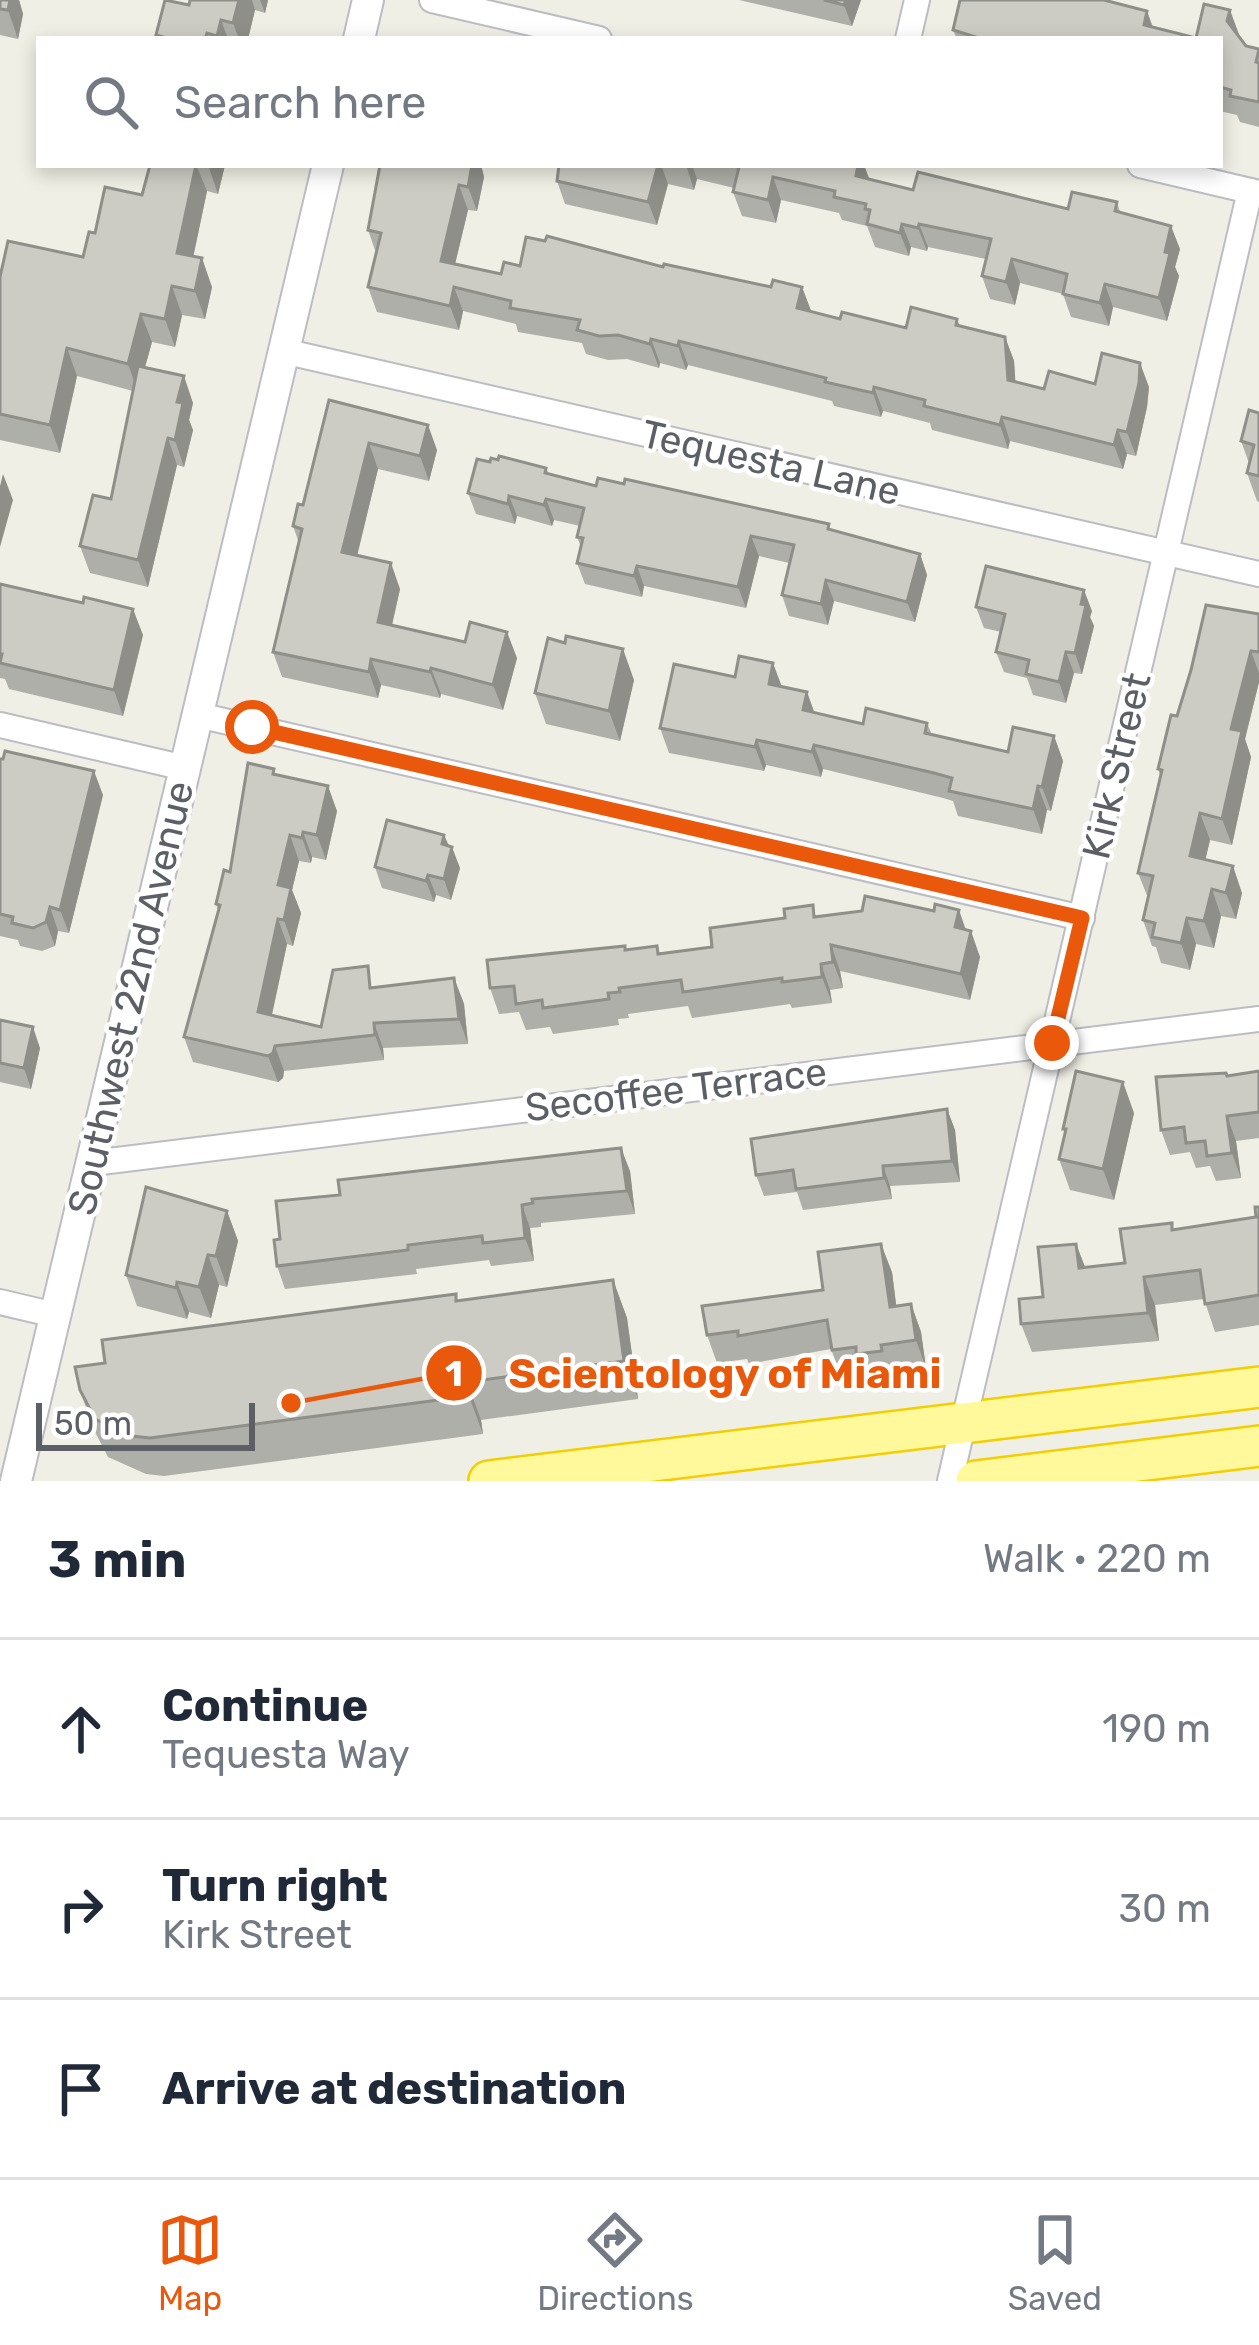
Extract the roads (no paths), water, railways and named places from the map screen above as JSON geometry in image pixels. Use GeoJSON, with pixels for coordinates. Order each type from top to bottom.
{"type":"FeatureCollection","features":[{"type":"Feature","properties":{"kind":"highway"},"geometry":{"type":"LineString","coordinates":[[489,1481],[1259,1387]]}},
{"type":"Feature","properties":{"kind":"highway"},"geometry":{"type":"LineString","coordinates":[[976,1481],[1259,1446]]}},
{"type":"Feature","properties":{"kind":"street"},"geometry":{"type":"LineString","coordinates":[[360,36],[368,0]]}},
{"type":"Feature","properties":{"kind":"street"},"geometry":{"type":"LineString","coordinates":[[432,0],[586,36]]}},
{"type":"Feature","properties":{"kind":"street"},"geometry":{"type":"LineString","coordinates":[[909,36],[917,0]]}},
{"type":"Feature","properties":{"kind":"street","name":"Southwest 22nd Avenue"},"geometry":{"type":"LineString","coordinates":[[16,1481],[327,168]]}},
{"type":"Feature","properties":{"kind":"street"},"geometry":{"type":"LineString","coordinates":[[1153,168],[1255,192]]}},
{"type":"Feature","properties":{"kind":"street","name":"Kirk Street"},"geometry":{"type":"LineString","coordinates":[[950,1481],[1255,192]]}},
{"type":"Feature","properties":{"kind":"street","name":"Tequesta Lane"},"geometry":{"type":"LineString","coordinates":[[283,351],[1259,574]]}},
{"type":"Feature","properties":{"kind":"street"},"geometry":{"type":"LineString","coordinates":[[198,715],[1082,918]]}},
{"type":"Feature","properties":{"kind":"street"},"geometry":{"type":"LineString","coordinates":[[0,724],[185,768]]}},
{"type":"Feature","properties":{"kind":"street","name":"Secoffee Terrace"},"geometry":{"type":"LineString","coordinates":[[93,1163],[1259,1019]]}},
{"type":"Feature","properties":{"kind":"street"},"geometry":{"type":"LineString","coordinates":[[0,1302],[55,1315]]}},
{"type":"Feature","properties":{"kind":"place","name":"Scientology of Miami"},"geometry":{"type":"Point","coordinates":[291,1403]}}]}
